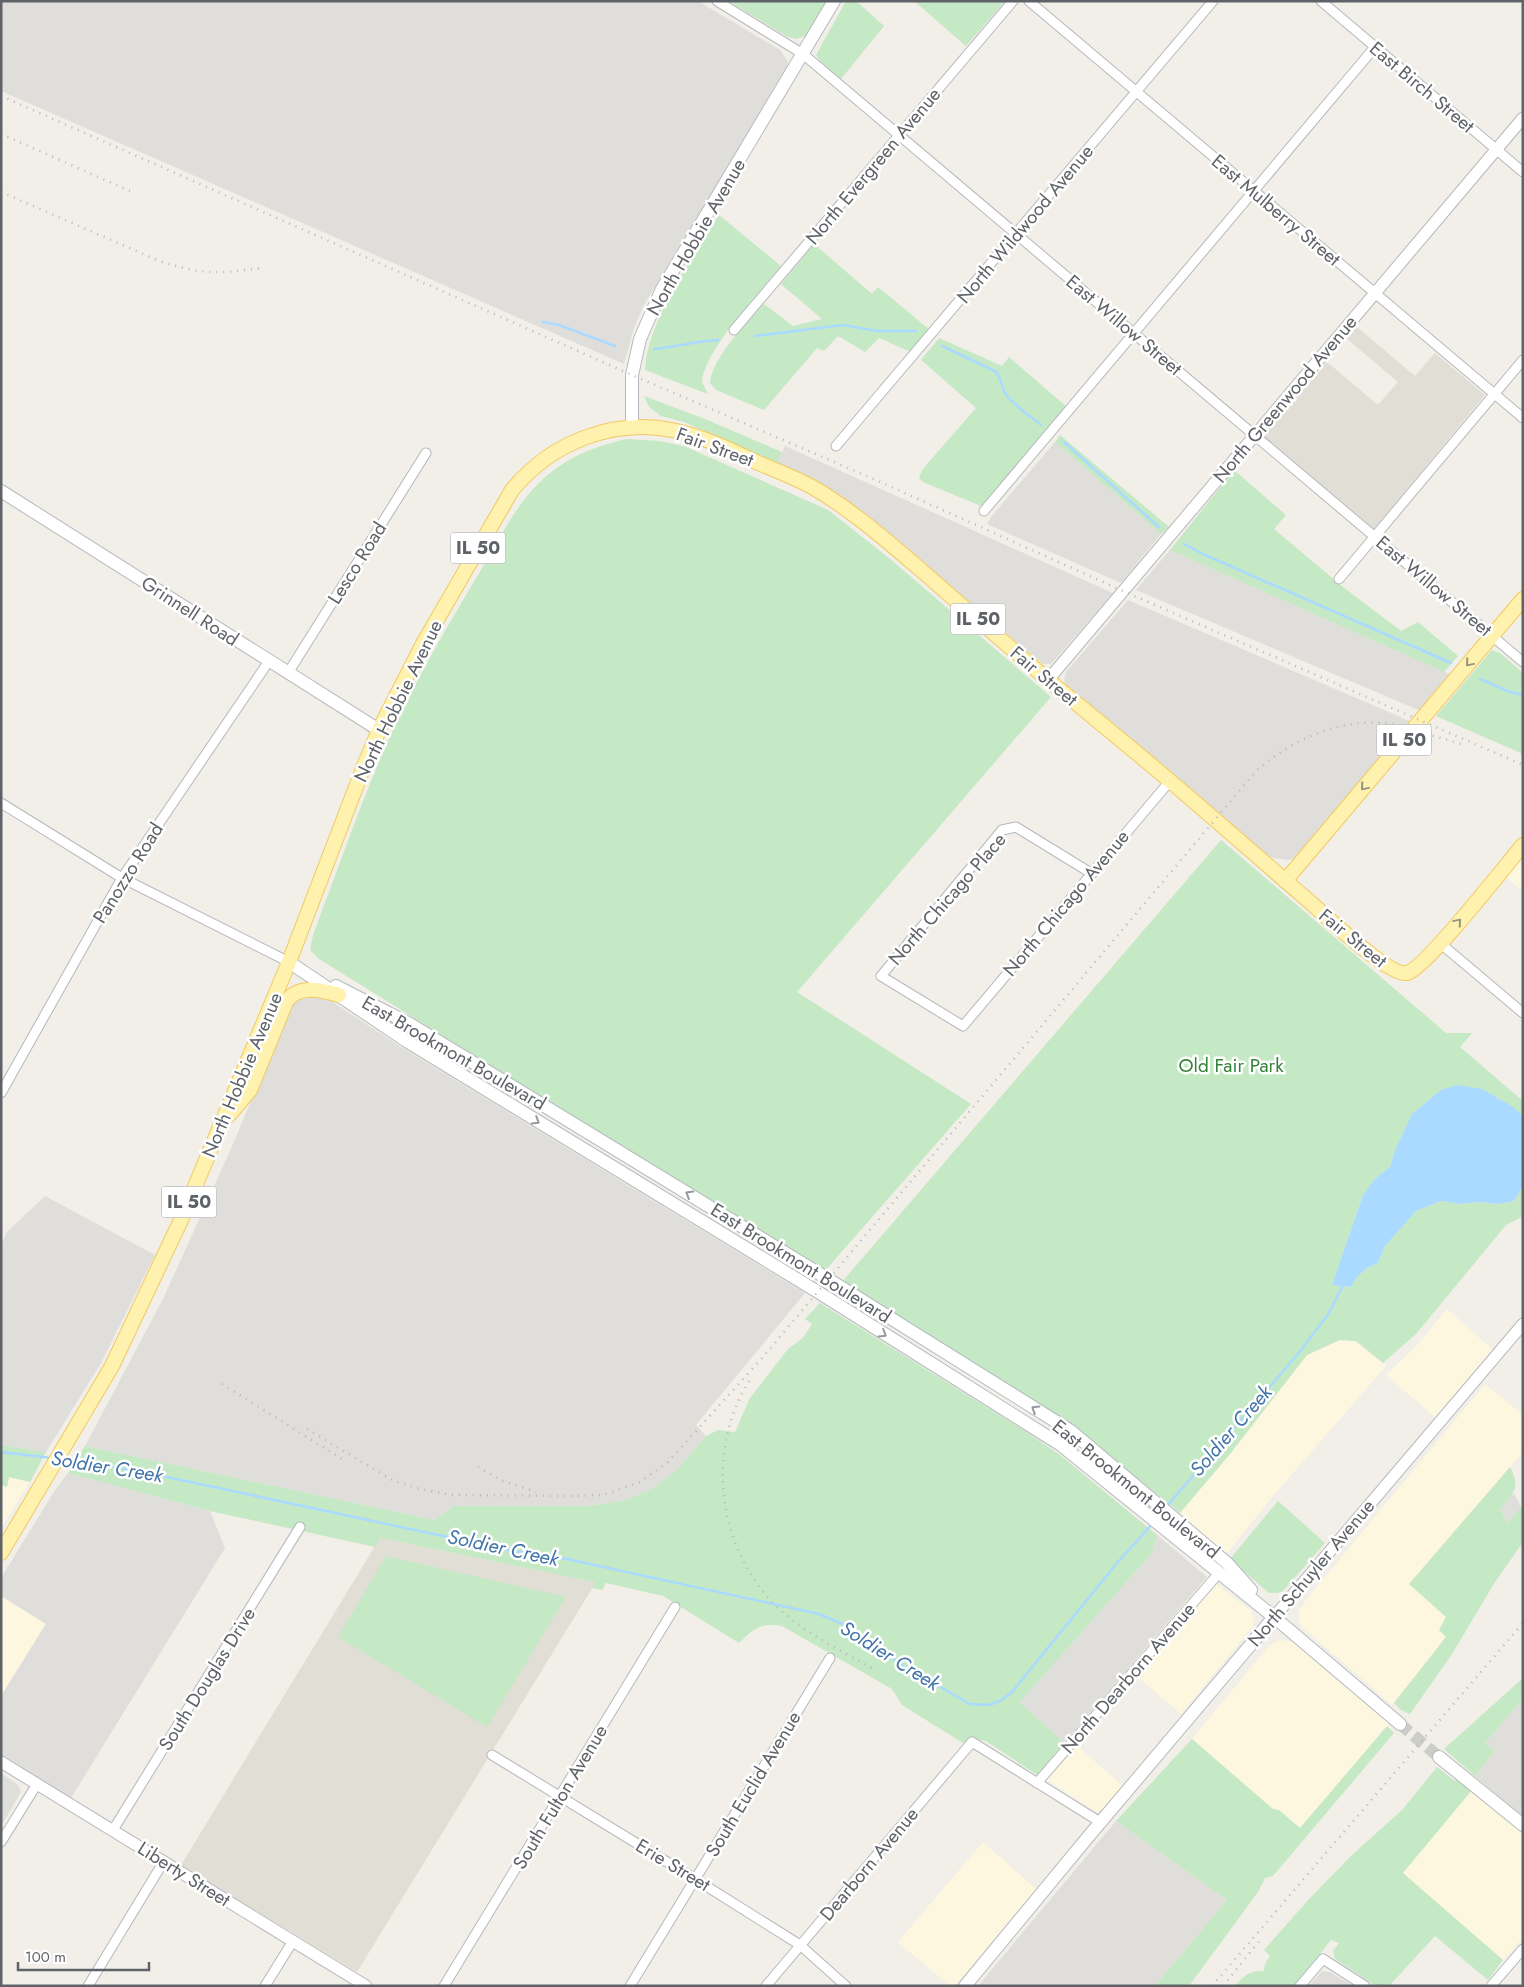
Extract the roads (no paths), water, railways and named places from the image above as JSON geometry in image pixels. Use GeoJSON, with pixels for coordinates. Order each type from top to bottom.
{"type":"FeatureCollection","features":[{"type":"Feature","properties":{"kind":"main road","name":"North Hobbie Avenue"},"geometry":{"type":"LineString","coordinates":[[1,1553],[72,1435],[121,1347],[181,1220],[289,962],[360,775],[379,730],[424,642],[503,505],[523,476],[548,455],[565,446],[608,431],[632,428],[632,375],[640,339],[662,289],[834,1]]}},
{"type":"Feature","properties":{"kind":"main road","name":"Fair Street"},"geometry":{"type":"LineString","coordinates":[[632,428],[671,430],[716,444],[814,488],[873,529],[1387,967],[1397,972],[1407,973],[1416,968],[1440,944]]}},
{"type":"Feature","properties":{"kind":"main road","name":"Grinnell Road"},"geometry":{"type":"LineString","coordinates":[[1,491],[379,730]]}},
{"type":"Feature","properties":{"kind":"main road","name":"IL 50"},"geometry":{"type":"LineString","coordinates":[[1285,881],[1523,599]]}},
{"type":"Feature","properties":{"kind":"main road","name":"IL 50"},"geometry":{"type":"LineString","coordinates":[[1440,944],[1523,845]]}},
{"type":"Feature","properties":{"kind":"main road","name":"East Brookmont Boulevard"},"geometry":{"type":"LineString","coordinates":[[289,962],[408,1042],[809,1287],[1061,1445],[1274,1616],[1400,1724]]}},
{"type":"Feature","properties":{"kind":"main road","name":"East Brookmont Boulevard"},"geometry":{"type":"LineString","coordinates":[[289,962],[410,1024],[828,1279],[1071,1431],[1227,1563],[1274,1616]]}},
{"type":"Feature","properties":{"kind":"main road"},"geometry":{"type":"LineString","coordinates":[[222,1123],[250,1090],[290,996],[298,992],[317,989],[339,996]]}},
{"type":"Feature","properties":{"kind":"main road","name":"North Schuyler Avenue"},"geometry":{"type":"LineString","coordinates":[[965,1986],[1100,1822],[1274,1616]]}},
{"type":"Feature","properties":{"kind":"main road"},"geometry":{"type":"LineString","coordinates":[[1439,1756],[1523,1825]]}},
{"type":"Feature","properties":{"kind":"street","name":"East Willow Street"},"geometry":{"type":"LineString","coordinates":[[717,1],[803,54],[1523,662]]}},
{"type":"Feature","properties":{"kind":"street","name":"North Evergreen Avenue"},"geometry":{"type":"LineString","coordinates":[[734,330],[1013,1]]}},
{"type":"Feature","properties":{"kind":"street","name":"East Mulberry Street"},"geometry":{"type":"LineString","coordinates":[[1029,1],[1523,418]]}},
{"type":"Feature","properties":{"kind":"street","name":"North Wildwood Avenue"},"geometry":{"type":"LineString","coordinates":[[836,446],[1213,1]]}},
{"type":"Feature","properties":{"kind":"street","name":"East Birch Street"},"geometry":{"type":"LineString","coordinates":[[1320,1],[1523,172]]}},
{"type":"Feature","properties":{"kind":"street"},"geometry":{"type":"LineString","coordinates":[[984,511],[1375,47]]}},
{"type":"Feature","properties":{"kind":"street","name":"North Greenwood Avenue"},"geometry":{"type":"LineString","coordinates":[[1048,680],[1523,118]]}},
{"type":"Feature","properties":{"kind":"street"},"geometry":{"type":"LineString","coordinates":[[1339,578],[1523,360]]}},
{"type":"Feature","properties":{"kind":"street","name":"Lesco Road"},"geometry":{"type":"LineString","coordinates":[[288,673],[426,453]]}},
{"type":"Feature","properties":{"kind":"street","name":"Panozzo Road"},"geometry":{"type":"LineString","coordinates":[[1,1093],[122,878],[269,661]]}},
{"type":"Feature","properties":{"kind":"street","name":"North Chicago Avenue"},"geometry":{"type":"LineString","coordinates":[[963,1026],[1170,781]]}},
{"type":"Feature","properties":{"kind":"street","name":"East Brookmont Boulevard"},"geometry":{"type":"LineString","coordinates":[[1,803],[122,878],[289,962]]}},
{"type":"Feature","properties":{"kind":"street","name":"North Chicago Place"},"geometry":{"type":"LineString","coordinates":[[963,1026],[881,976],[1002,830],[1016,827],[1091,873]]}},
{"type":"Feature","properties":{"kind":"street"},"geometry":{"type":"LineString","coordinates":[[1440,944],[1523,1014]]}},
{"type":"Feature","properties":{"kind":"street","name":"North Schuyler Avenue"},"geometry":{"type":"LineString","coordinates":[[1274,1616],[1523,1324]]}},
{"type":"Feature","properties":{"kind":"street","name":"South Douglas Drive"},"geometry":{"type":"LineString","coordinates":[[113,1830],[300,1527]]}},
{"type":"Feature","properties":{"kind":"street","name":"North Dearborn Avenue"},"geometry":{"type":"LineString","coordinates":[[1037,1783],[1219,1572]]}},
{"type":"Feature","properties":{"kind":"street","name":"South Fulton Avenue"},"geometry":{"type":"LineString","coordinates":[[444,1986],[675,1607]]}},
{"type":"Feature","properties":{"kind":"street","name":"South Euclid Avenue"},"geometry":{"type":"LineString","coordinates":[[630,1986],[830,1658]]}},
{"type":"Feature","properties":{"kind":"street","name":"Dearborn Avenue"},"geometry":{"type":"LineString","coordinates":[[766,1986],[972,1742],[1037,1783]]}},
{"type":"Feature","properties":{"kind":"street","name":"Erie Street"},"geometry":{"type":"LineString","coordinates":[[492,1755],[800,1945],[846,1986]]}},
{"type":"Feature","properties":{"kind":"street","name":"Liberty Street"},"geometry":{"type":"LineString","coordinates":[[1,1762],[366,1986]]}},
{"type":"Feature","properties":{"kind":"street"},"geometry":{"type":"LineString","coordinates":[[1037,1783],[1100,1822]]}},
{"type":"Feature","properties":{"kind":"street"},"geometry":{"type":"LineString","coordinates":[[1,1842],[37,1784]]}},
{"type":"Feature","properties":{"kind":"street"},"geometry":{"type":"LineString","coordinates":[[88,1986],[164,1861]]}},
{"type":"Feature","properties":{"kind":"street"},"geometry":{"type":"LineString","coordinates":[[265,1986],[293,1941]]}},
{"type":"Feature","properties":{"kind":"street"},"geometry":{"type":"LineString","coordinates":[[1491,1986],[1523,1949]]}},
{"type":"Feature","properties":{"kind":"street"},"geometry":{"type":"LineString","coordinates":[[1300,1986],[1323,1959],[1365,1986]]}},
{"type":"Feature","properties":{"kind":"water"},"geometry":{"type":"Polygon","coordinates":[[[1458,1085],[1482,1089],[1513,1107],[1523,1116],[1523,1186],[1514,1201],[1498,1204],[1478,1202],[1460,1204],[1441,1201],[1416,1211],[1385,1246],[1378,1263],[1367,1268],[1357,1277],[1351,1287],[1332,1285],[1363,1195],[1376,1178],[1390,1167],[1395,1150],[1412,1114],[1441,1090],[1458,1085]]]}},
{"type":"Feature","properties":{"kind":"waterway"},"geometry":{"type":"LineString","coordinates":[[543,322],[559,325],[615,346]]}},
{"type":"Feature","properties":{"kind":"waterway"},"geometry":{"type":"LineString","coordinates":[[755,336],[843,325],[877,331],[916,331]]}},
{"type":"Feature","properties":{"kind":"waterway"},"geometry":{"type":"LineString","coordinates":[[654,349],[718,340]]}},
{"type":"Feature","properties":{"kind":"waterway"},"geometry":{"type":"LineString","coordinates":[[942,346],[995,371],[1007,396],[1041,425]]}},
{"type":"Feature","properties":{"kind":"waterway"},"geometry":{"type":"LineString","coordinates":[[1064,442],[1159,527]]}},
{"type":"Feature","properties":{"kind":"waterway"},"geometry":{"type":"LineString","coordinates":[[1184,544],[1451,663]]}},
{"type":"Feature","properties":{"kind":"waterway"},"geometry":{"type":"LineString","coordinates":[[1480,679],[1510,692],[1523,695]]}},
{"type":"Feature","properties":{"kind":"waterway","name":"Soldier Creek"},"geometry":{"type":"LineString","coordinates":[[1166,1507],[1298,1354],[1329,1313],[1343,1285]]}},
{"type":"Feature","properties":{"kind":"waterway","name":"Soldier Creek"},"geometry":{"type":"LineString","coordinates":[[1,1452],[52,1458]]}},
{"type":"Feature","properties":{"kind":"waterway","name":"Soldier Creek"},"geometry":{"type":"LineString","coordinates":[[62,1460],[93,1463],[167,1477],[513,1551],[567,1559],[819,1614],[845,1625],[902,1665],[970,1704],[989,1705],[1000,1701],[1012,1692],[1117,1563],[1153,1523]]}},
{"type":"Feature","properties":{"kind":"tunnel"},"geometry":{"type":"LineString","coordinates":[[1400,1724],[1439,1757]]}},
{"type":"Feature","properties":{"kind":"railway"},"geometry":{"type":"LineString","coordinates":[[1,96],[632,375],[876,480],[1123,591],[1523,765]]}},
{"type":"Feature","properties":{"kind":"railway"},"geometry":{"type":"LineString","coordinates":[[1,134],[130,191]]}},
{"type":"Feature","properties":{"kind":"railway"},"geometry":{"type":"LineString","coordinates":[[1,192],[172,265],[209,272],[262,268]]}},
{"type":"Feature","properties":{"kind":"railway"},"geometry":{"type":"LineString","coordinates":[[307,1429],[394,1481],[416,1488],[452,1495],[603,1495],[640,1482],[668,1462],[763,1357],[1256,771],[1300,741],[1333,728],[1350,724],[1385,723],[1397,725],[1463,745]]}},
{"type":"Feature","properties":{"kind":"railway"},"geometry":{"type":"LineString","coordinates":[[749,1381],[735,1410],[726,1441],[723,1473],[725,1505],[733,1536],[745,1565],[763,1592],[786,1615],[817,1637],[873,1669]]}},
{"type":"Feature","properties":{"kind":"railway"},"geometry":{"type":"LineString","coordinates":[[222,1384],[342,1459]]}},
{"type":"Feature","properties":{"kind":"railway"},"geometry":{"type":"LineString","coordinates":[[478,1467],[503,1481],[536,1492]]}},
{"type":"Feature","properties":{"kind":"railway"},"geometry":{"type":"LineString","coordinates":[[1212,1986],[1523,1623]]}},
{"type":"Feature","properties":{"kind":"railway"},"geometry":{"type":"LineString","coordinates":[[1223,1986],[1261,1939]]}},
{"type":"Feature","properties":{"kind":"park label","name":"Old Fair Park"},"geometry":{"type":"Point","coordinates":[1231,1065]}}]}
